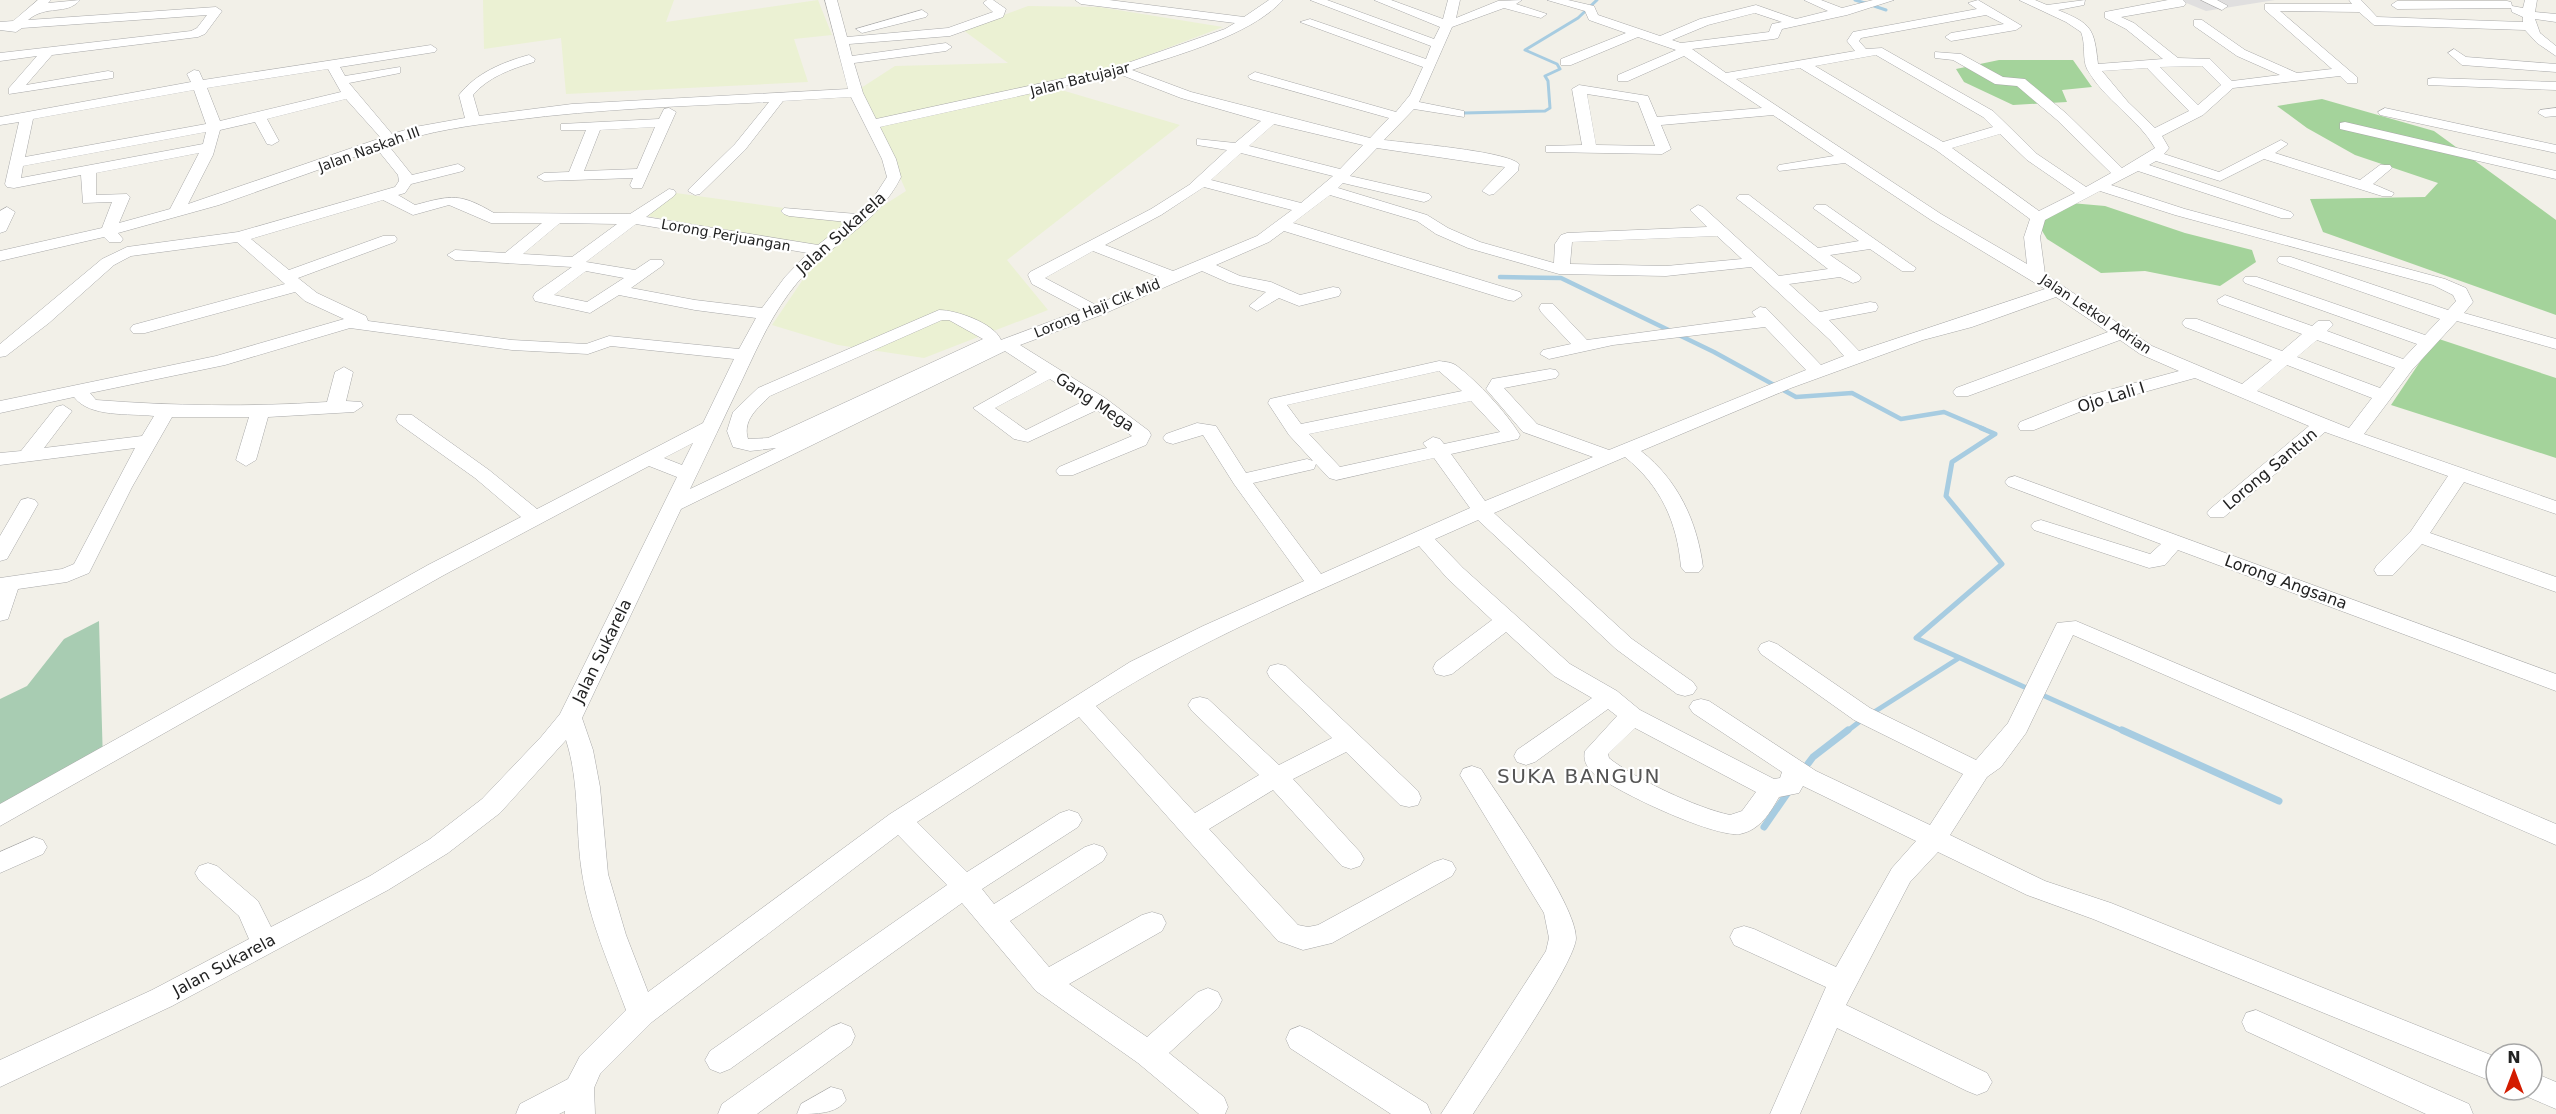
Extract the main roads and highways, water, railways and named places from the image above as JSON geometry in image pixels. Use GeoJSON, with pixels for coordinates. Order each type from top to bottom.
{"type":"FeatureCollection","features":[{"type":"Feature","properties":{"kind":"waterway"},"geometry":{"type":"LineString","coordinates":[[1464,113],[1545,111],[1550,108],[1548,81],[1545,76],[1560,69],[1557,64],[1525,50],[1578,18],[1597,0]]}},
{"type":"Feature","properties":{"kind":"waterway"},"geometry":{"type":"LineString","coordinates":[[1855,0],[1865,3]]}},
{"type":"Feature","properties":{"kind":"waterway"},"geometry":{"type":"LineString","coordinates":[[1874,6],[1886,10]]}},
{"type":"Feature","properties":{"kind":"waterway"},"geometry":{"type":"LineString","coordinates":[[1500,277],[1561,278],[1714,352],[1796,397],[1852,393],[1901,419],[1944,412],[1984,429]]}},
{"type":"Feature","properties":{"kind":"waterway"},"geometry":{"type":"LineString","coordinates":[[1981,428],[1995,434],[1952,462],[1946,496],[2002,564],[1916,638],[2031,690]]}},
{"type":"Feature","properties":{"kind":"waterway"},"geometry":{"type":"LineString","coordinates":[[1871,714],[1959,658]]}},
{"type":"Feature","properties":{"kind":"waterway"},"geometry":{"type":"LineString","coordinates":[[2040,694],[2125,732]]}},
{"type":"Feature","properties":{"kind":"waterway"},"geometry":{"type":"LineString","coordinates":[[1846,732],[1863,719]]}},
{"type":"Feature","properties":{"kind":"waterway"},"geometry":{"type":"LineString","coordinates":[[1804,769],[1813,757],[1848,730]]}},
{"type":"Feature","properties":{"kind":"waterway"},"geometry":{"type":"LineString","coordinates":[[2122,730],[2279,801]]}},
{"type":"Feature","properties":{"kind":"waterway"},"geometry":{"type":"LineString","coordinates":[[1764,827],[1789,791]]}},
{"type":"Feature","properties":{"kind":"district","name":"SUKA BANGUN"},"geometry":{"type":"Point","coordinates":[1579,776]}}]}
